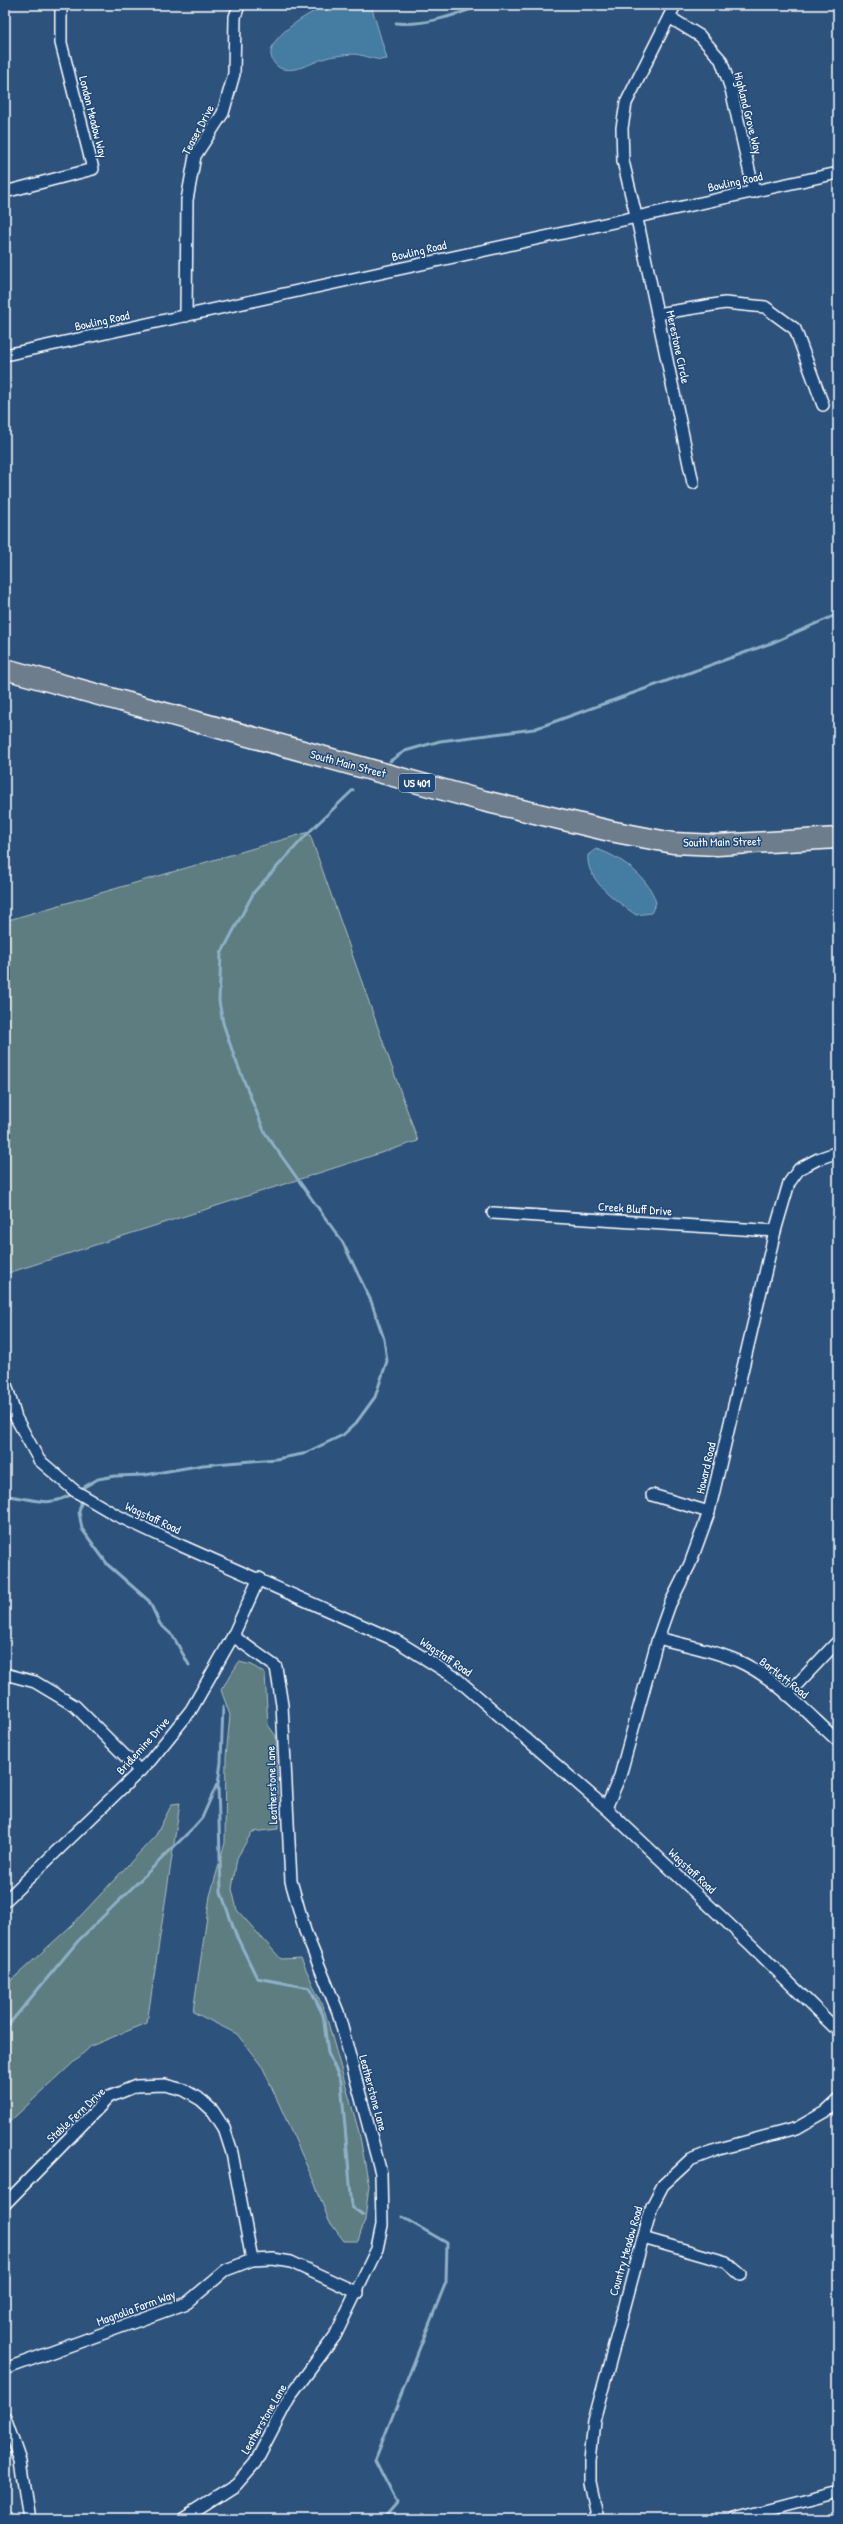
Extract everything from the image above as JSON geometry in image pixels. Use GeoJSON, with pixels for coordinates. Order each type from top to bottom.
{"type":"FeatureCollection","features":[{"type":"Feature","properties":{"kind":"highway","name":"South Main Street"},"geometry":{"type":"LineString","coordinates":[[5,669],[484,802],[610,831],[673,843],[717,845],[838,838]]}},
{"type":"Feature","properties":{"kind":"street","name":"London Meadow Way"},"geometry":{"type":"LineString","coordinates":[[5,192],[93,169],[61,43],[61,5]]}},
{"type":"Feature","properties":{"kind":"street","name":"Teaser Drive"},"geometry":{"type":"LineString","coordinates":[[186,316],[187,200],[196,156],[223,113],[234,74],[235,17],[239,5]]}},
{"type":"Feature","properties":{"kind":"street","name":"Merestone Circle"},"geometry":{"type":"LineString","coordinates":[[675,5],[626,103],[622,128],[623,161],[693,483]]}},
{"type":"Feature","properties":{"kind":"street","name":"Highland Grove Way"},"geometry":{"type":"LineString","coordinates":[[669,17],[700,36],[721,60],[731,89],[754,192]]}},
{"type":"Feature","properties":{"kind":"street","name":"Bowling Road"},"geometry":{"type":"LineString","coordinates":[[5,355],[838,173]]}},
{"type":"Feature","properties":{"kind":"street"},"geometry":{"type":"LineString","coordinates":[[657,314],[726,303],[765,307],[795,329],[823,405]]}},
{"type":"Feature","properties":{"kind":"street","name":"Howard Road"},"geometry":{"type":"LineString","coordinates":[[606,1808],[620,1776],[658,1638],[670,1604],[690,1564],[709,1512],[774,1231],[789,1183],[799,1169],[818,1159],[838,1152]]}},
{"type":"Feature","properties":{"kind":"street","name":"Creek Bluff Drive"},"geometry":{"type":"LineString","coordinates":[[493,1214],[774,1231]]}},
{"type":"Feature","properties":{"kind":"street","name":"Wagstaff Road"},"geometry":{"type":"LineString","coordinates":[[6,1386],[18,1422],[39,1460],[75,1491],[116,1515],[398,1641],[437,1666],[497,1711],[606,1808],[741,1935],[838,2031]]}},
{"type":"Feature","properties":{"kind":"street"},"geometry":{"type":"LineString","coordinates":[[652,1495],[709,1512]]}},
{"type":"Feature","properties":{"kind":"street","name":"Bridlemine Drive"},"geometry":{"type":"LineString","coordinates":[[5,1901],[140,1771],[191,1710],[233,1636],[259,1578]]}},
{"type":"Feature","properties":{"kind":"street","name":"Leatherstone Lane"},"geometry":{"type":"LineString","coordinates":[[183,2519],[236,2485],[255,2463],[289,2398],[335,2336],[358,2293],[377,2249],[382,2225],[381,2173],[338,2012],[305,1931],[291,1881],[282,1705],[276,1667],[233,1636]]}},
{"type":"Feature","properties":{"kind":"street","name":"Bartlett Road"},"geometry":{"type":"LineString","coordinates":[[658,1638],[737,1660],[756,1670],[787,1695],[838,1741]]}},
{"type":"Feature","properties":{"kind":"street"},"geometry":{"type":"LineString","coordinates":[[787,1695],[838,1641]]}},
{"type":"Feature","properties":{"kind":"street"},"geometry":{"type":"LineString","coordinates":[[5,1674],[35,1682],[75,1706],[140,1771]]}},
{"type":"Feature","properties":{"kind":"street","name":"Stable Fern Drive"},"geometry":{"type":"LineString","coordinates":[[5,2204],[110,2097],[136,2086],[165,2085],[184,2090],[201,2100],[213,2111],[224,2128],[232,2152],[252,2260]]}},
{"type":"Feature","properties":{"kind":"street","name":"Country Meadow Road"},"geometry":{"type":"LineString","coordinates":[[598,2519],[590,2482],[591,2443],[594,2421],[642,2238],[652,2206],[663,2185],[690,2160],[719,2149],[797,2128],[825,2112],[838,2100]]}},
{"type":"Feature","properties":{"kind":"street"},"geometry":{"type":"LineString","coordinates":[[642,2238],[726,2262],[741,2275]]}},
{"type":"Feature","properties":{"kind":"street","name":"Magnolia Farm Way"},"geometry":{"type":"LineString","coordinates":[[5,2369],[187,2303],[226,2270],[252,2260],[272,2259],[291,2262],[358,2293]]}},
{"type":"Feature","properties":{"kind":"street"},"geometry":{"type":"LineString","coordinates":[[5,2418],[20,2461],[29,2519]]}},
{"type":"Feature","properties":{"kind":"street"},"geometry":{"type":"LineString","coordinates":[[734,2519],[838,2492]]}},
{"type":"Feature","properties":{"kind":"green space"},"geometry":{"type":"Polygon","coordinates":[[[309,832],[418,1141],[5,1274],[5,921],[309,832]]]}},
{"type":"Feature","properties":{"kind":"green space"},"geometry":{"type":"Polygon","coordinates":[[[239,1662],[252,1665],[265,1674],[268,1725],[276,1736],[278,1829],[252,1832],[237,1858],[232,1889],[237,1910],[281,1959],[301,1958],[325,2012],[359,2132],[369,2185],[365,2220],[358,2241],[344,2241],[329,2221],[314,2182],[263,2068],[237,2034],[193,2012],[210,1896],[225,1843],[226,1757],[230,1715],[221,1690],[239,1662]]]}},
{"type":"Feature","properties":{"kind":"green space"},"geometry":{"type":"Polygon","coordinates":[[[180,1803],[147,2023],[91,2046],[5,2126],[5,1986],[72,1925],[156,1835],[172,1804],[180,1803]]]}},
{"type":"Feature","properties":{"kind":"water"},"geometry":{"type":"Polygon","coordinates":[[[326,5],[371,5],[387,59],[377,59],[351,54],[330,57],[296,69],[289,70],[276,66],[272,59],[271,51],[274,43],[290,27],[326,5]]]}},
{"type":"Feature","properties":{"kind":"water"},"geometry":{"type":"Polygon","coordinates":[[[596,849],[615,857],[633,869],[641,877],[653,894],[656,903],[651,913],[636,915],[620,904],[597,882],[588,864],[588,855],[596,849]]]}},
{"type":"Feature","properties":{"kind":"waterway"},"geometry":{"type":"LineString","coordinates":[[396,23],[418,23],[440,19],[482,5]]}},
{"type":"Feature","properties":{"kind":"waterway"},"geometry":{"type":"LineString","coordinates":[[390,761],[405,751],[440,741],[534,729],[774,642],[838,614]]}},
{"type":"Feature","properties":{"kind":"waterway"},"geometry":{"type":"LineString","coordinates":[[79,1490],[98,1479],[115,1476],[145,1475],[203,1465],[276,1459],[303,1454],[343,1435],[356,1423],[375,1397],[387,1361],[384,1339],[371,1301],[343,1243],[265,1133],[234,1056],[223,1023],[219,1001],[221,954],[254,892],[309,832],[353,790]]}},
{"type":"Feature","properties":{"kind":"waterway"},"geometry":{"type":"LineString","coordinates":[[5,1496],[47,1502],[55,1501],[74,1493]]}},
{"type":"Feature","properties":{"kind":"waterway"},"geometry":{"type":"LineString","coordinates":[[82,1499],[79,1512],[82,1529],[108,1565],[149,1601],[160,1624],[173,1636],[189,1665]]}},
{"type":"Feature","properties":{"kind":"waterway"},"geometry":{"type":"LineString","coordinates":[[223,1706],[221,1762],[218,1784],[221,1892],[236,1935],[257,1978],[310,1988],[323,2015],[328,2053],[341,2081],[352,2207],[363,2215]]}},
{"type":"Feature","properties":{"kind":"waterway"},"geometry":{"type":"LineString","coordinates":[[5,2029],[78,1941],[202,1818],[217,1784]]}},
{"type":"Feature","properties":{"kind":"waterway"},"geometry":{"type":"LineString","coordinates":[[383,2519],[397,2503],[375,2460],[446,2282],[447,2243],[402,2217]]}}]}
